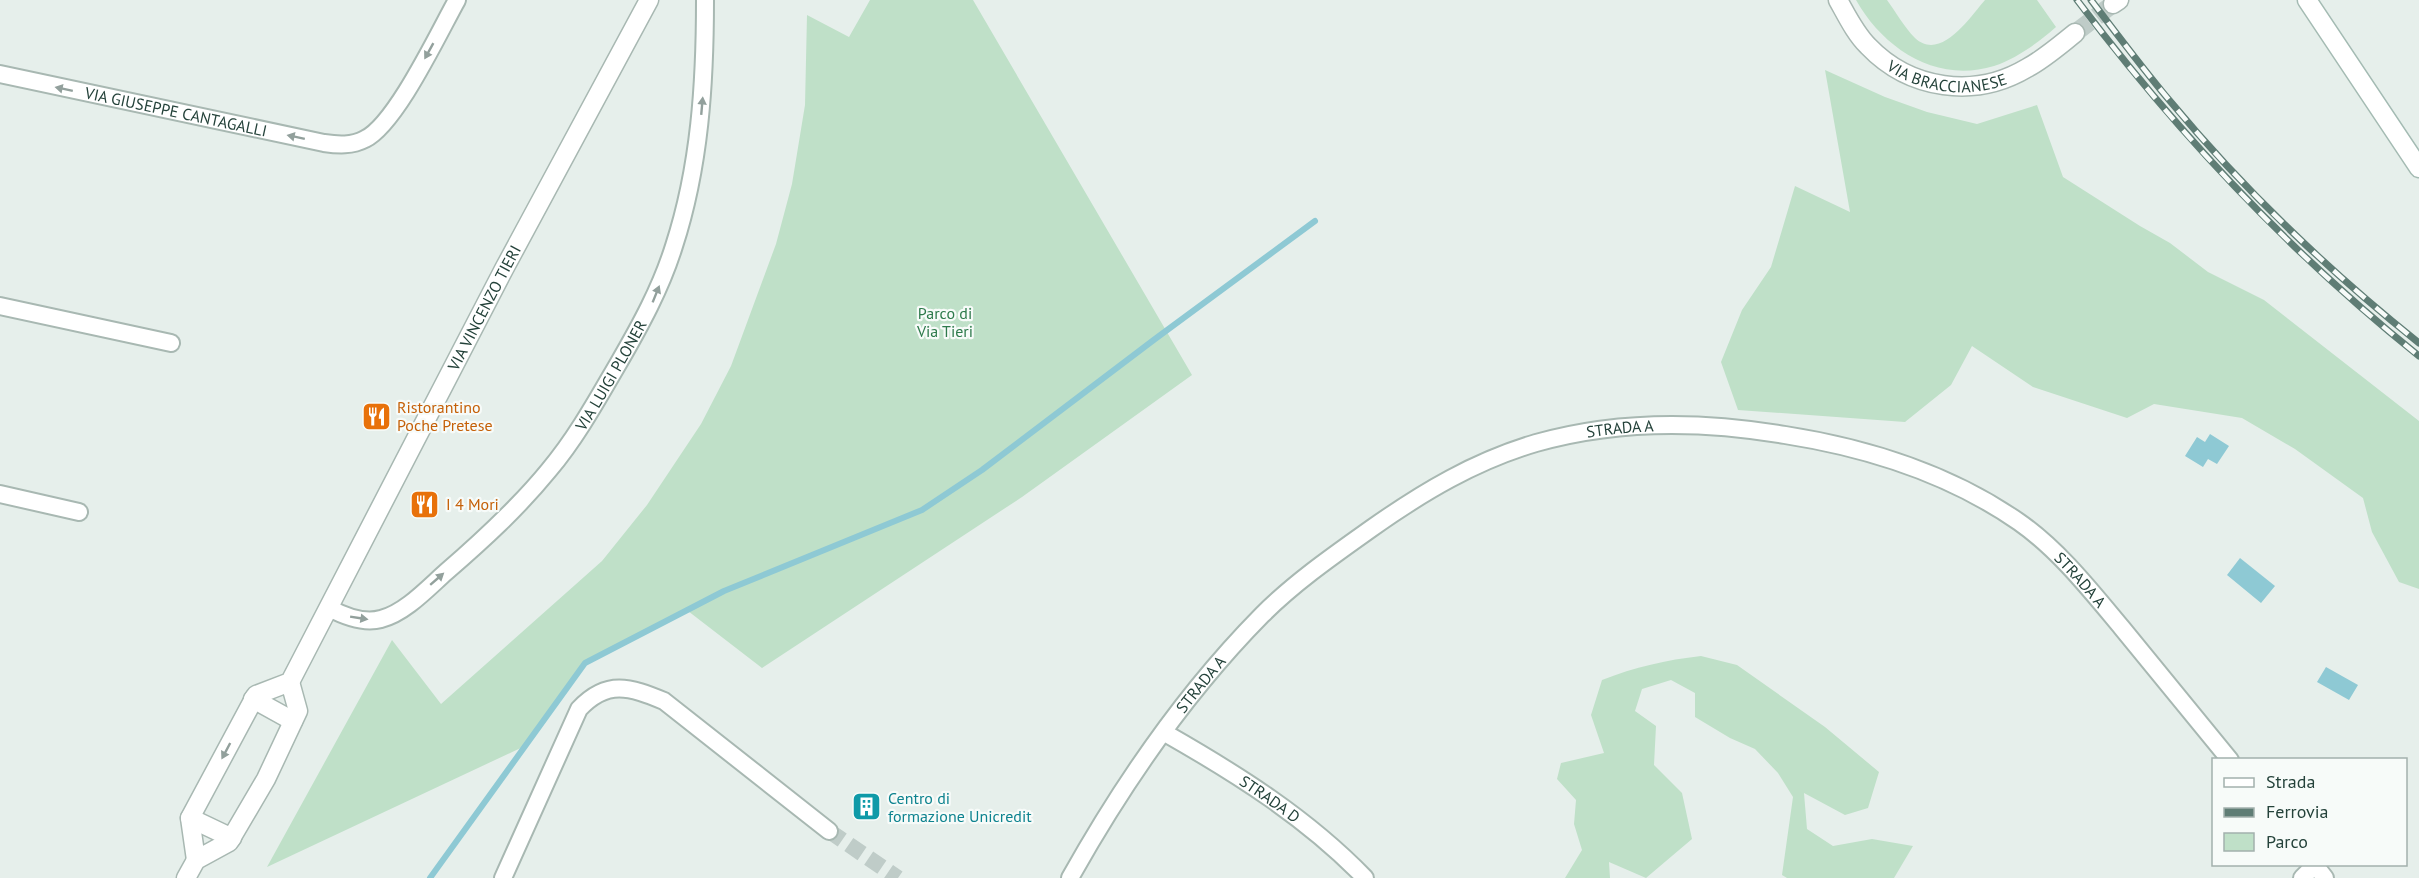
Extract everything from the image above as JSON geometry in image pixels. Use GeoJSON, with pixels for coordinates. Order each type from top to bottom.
{"type":"FeatureCollection","features":[{"type":"Feature","properties":{"kind":"street","name":"VIA GIUSEPPE CANTAGALLI"},"geometry":{"type":"LineString","coordinates":[[0,74],[324,143],[353,143],[376,132],[398,106],[457,0]]}},
{"type":"Feature","properties":{"kind":"street","name":"VIA VINCENZO TIERI"},"geometry":{"type":"LineString","coordinates":[[290,682],[504,269],[649,0]]}},
{"type":"Feature","properties":{"kind":"street","name":"VIA LUIGI PLONER"},"geometry":{"type":"LineString","coordinates":[[329,608],[348,616],[369,620],[383,619],[402,608],[483,539],[515,508],[551,469],[590,412],[649,311],[674,248],[684,215],[692,183],[705,75],[705,0]]}},
{"type":"Feature","properties":{"kind":"street","name":"VIA BRACCIANESE"},"geometry":{"type":"LineString","coordinates":[[1838,0],[1860,37],[1880,57],[1912,77],[1942,86],[1976,85],[2008,77],[2029,68],[2075,33]]}},
{"type":"Feature","properties":{"kind":"street"},"geometry":{"type":"LineString","coordinates":[[2296,0],[2317,16]]}},
{"type":"Feature","properties":{"kind":"street"},"geometry":{"type":"LineString","coordinates":[[2307,0],[2419,168]]}},
{"type":"Feature","properties":{"kind":"street"},"geometry":{"type":"LineString","coordinates":[[0,306],[171,343]]}},
{"type":"Feature","properties":{"kind":"street","name":"STRADA A"},"geometry":{"type":"LineString","coordinates":[[1070,878],[1100,825],[1203,682],[1262,615],[1324,562],[1422,493],[1478,465],[1538,443],[1601,430],[1640,425],[1684,425],[1766,431],[1842,446],[1900,464],[1986,499],[2022,524],[2068,565],[2229,758]]}},
{"type":"Feature","properties":{"kind":"street"},"geometry":{"type":"LineString","coordinates":[[0,494],[79,512]]}},
{"type":"Feature","properties":{"kind":"street"},"geometry":{"type":"LineString","coordinates":[[186,878],[196,860],[230,842],[266,779],[298,711],[290,682],[256,695],[253,699],[190,818],[196,860]]}},
{"type":"Feature","properties":{"kind":"street"},"geometry":{"type":"LineString","coordinates":[[503,878],[579,709],[591,696],[614,687],[640,691],[664,701],[830,831]]}},
{"type":"Feature","properties":{"kind":"street"},"geometry":{"type":"LineString","coordinates":[[253,699],[293,721]]}},
{"type":"Feature","properties":{"kind":"street","name":"STRADA D"},"geometry":{"type":"LineString","coordinates":[[1165,733],[1230,770],[1312,829],[1340,852],[1365,878]]}},
{"type":"Feature","properties":{"kind":"street"},"geometry":{"type":"LineString","coordinates":[[190,818],[232,838]]}},
{"type":"Feature","properties":{"kind":"street"},"geometry":{"type":"LineString","coordinates":[[2302,878],[2313,866]]}},
{"type":"Feature","properties":{"kind":"green space","name":"Parco di Via Tieri"},"geometry":{"type":"Polygon","coordinates":[[[870,0],[973,0],[1192,375],[1022,497],[762,668],[688,611],[585,663],[527,745],[267,867],[392,640],[441,704],[602,561],[647,505],[701,424],[731,366],[776,244],[792,184],[805,105],[807,15],[849,37],[870,0]]]}},
{"type":"Feature","properties":{"kind":"green space"},"geometry":{"type":"Polygon","coordinates":[[[1856,0],[1887,0],[1911,34],[1925,44],[1935,45],[1945,41],[1963,26],[1985,0],[2037,0],[2056,27],[2027,50],[2003,63],[1973,70],[1952,70],[1932,66],[1896,47],[1867,17],[1856,0]]]}},
{"type":"Feature","properties":{"kind":"green space"},"geometry":{"type":"Polygon","coordinates":[[[1825,70],[1885,97],[1927,112],[1977,124],[2037,105],[2063,177],[2170,243],[2208,272],[2264,300],[2419,421],[2419,589],[2399,582],[2372,532],[2363,498],[2295,449],[2242,418],[2154,404],[2127,418],[2033,387],[1972,346],[1951,385],[1905,422],[1738,410],[1721,362],[1742,310],[1771,267],[1795,186],[1850,212],[1825,70]]]}},
{"type":"Feature","properties":{"kind":"green space"},"geometry":{"type":"Polygon","coordinates":[[[1701,656],[1737,665],[1825,727],[1879,772],[1868,808],[1845,815],[1804,793],[1807,829],[1833,846],[1872,839],[1913,846],[1894,878],[1787,878],[1782,875],[1793,797],[1778,773],[1755,749],[1730,738],[1695,717],[1695,693],[1671,680],[1642,689],[1635,711],[1656,726],[1654,765],[1682,793],[1692,839],[1646,878],[1609,862],[1610,878],[1565,878],[1582,850],[1574,824],[1576,800],[1557,779],[1561,763],[1604,753],[1591,715],[1602,680],[1626,671],[1701,656]]]}},
{"type":"Feature","properties":{"kind":"water"},"geometry":{"type":"Polygon","coordinates":[[[2210,434],[2229,446],[2217,464],[2208,459],[2203,467],[2185,456],[2197,437],[2205,442],[2210,434]]]}},
{"type":"Feature","properties":{"kind":"water"},"geometry":{"type":"Polygon","coordinates":[[[2240,558],[2275,586],[2261,603],[2227,575],[2240,558]]]}},
{"type":"Feature","properties":{"kind":"water"},"geometry":{"type":"Polygon","coordinates":[[[2326,667],[2358,685],[2349,700],[2317,682],[2326,667]]]}},
{"type":"Feature","properties":{"kind":"waterway"},"geometry":{"type":"LineString","coordinates":[[430,878],[585,663],[724,591],[922,510],[982,470],[1315,221]]}},
{"type":"Feature","properties":{"kind":"tunnel"},"geometry":{"type":"LineString","coordinates":[[2075,33],[2113,4]]}},
{"type":"Feature","properties":{"kind":"tunnel"},"geometry":{"type":"LineString","coordinates":[[829,831],[898,878]]}},
{"type":"Feature","properties":{"kind":"railway"},"geometry":{"type":"LineString","coordinates":[[2077,0],[2155,97],[2237,189],[2324,275],[2419,356]]}},
{"type":"Feature","properties":{"kind":"railway"},"geometry":{"type":"LineString","coordinates":[[2091,0],[2160,89],[2227,166],[2320,258],[2419,343]]}},
{"type":"Feature","properties":{"kind":"place","name":"Ristorantino Poche Pretese"},"geometry":{"type":"Point","coordinates":[376,416]}},
{"type":"Feature","properties":{"kind":"place","name":"I 4 Mori"},"geometry":{"type":"Point","coordinates":[425,504]}},
{"type":"Feature","properties":{"kind":"place","name":"Centro di formazione Unicredit"},"geometry":{"type":"Point","coordinates":[867,807]}}]}
